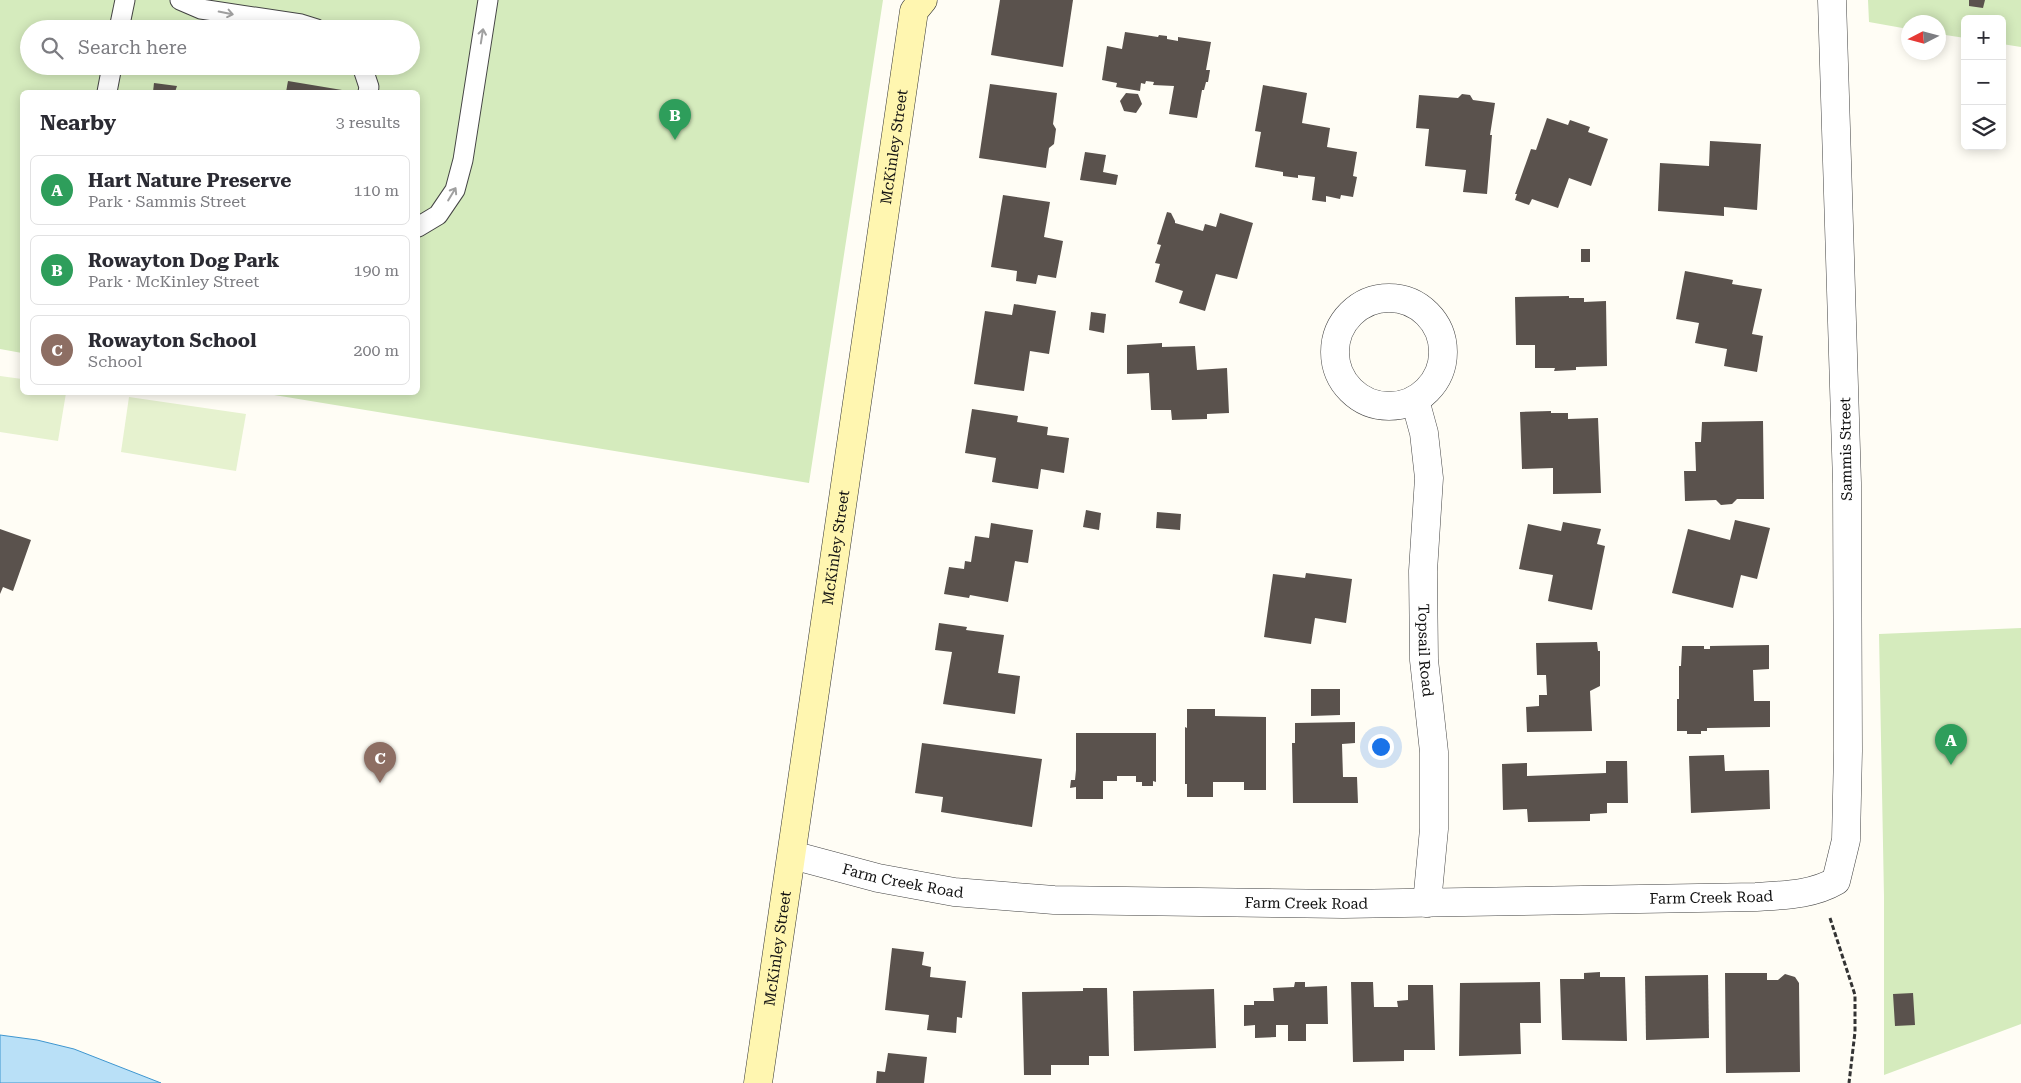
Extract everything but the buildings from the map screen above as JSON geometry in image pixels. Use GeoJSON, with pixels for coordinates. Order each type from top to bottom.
{"type":"FeatureCollection","features":[{"type":"Feature","properties":{"kind":"main road","name":"McKinley Street"},"geometry":{"type":"LineString","coordinates":[[758,1083],[915,4]]}},
{"type":"Feature","properties":{"kind":"street","name":"Sammis Street"},"geometry":{"type":"LineString","coordinates":[[1823,889],[1836,881],[1846,840],[1848,751],[1847,483],[1832,0]]}},
{"type":"Feature","properties":{"kind":"street","name":"Topsail Road"},"geometry":{"type":"LineString","coordinates":[[1415,400],[1424,433],[1429,478],[1423,571],[1424,660],[1434,752],[1434,829],[1427,902]]}},
{"type":"Feature","properties":{"kind":"street","name":"Farm Creek Road"},"geometry":{"type":"LineString","coordinates":[[792,855],[878,878],[954,892],[1054,900],[1343,904],[1756,897],[1794,894],[1823,889]]}},
{"type":"Feature","properties":{"kind":"lane"},"geometry":{"type":"LineString","coordinates":[[122,20],[125,0]]}},
{"type":"Feature","properties":{"kind":"lane"},"geometry":{"type":"LineString","coordinates":[[180,0],[201,9],[274,20]]}},
{"type":"Feature","properties":{"kind":"lane"},"geometry":{"type":"LineString","coordinates":[[420,227],[438,215],[455,190],[463,160],[488,0]]}},
{"type":"Feature","properties":{"kind":"lane"},"geometry":{"type":"LineString","coordinates":[[107,90],[110,75]]}},
{"type":"Feature","properties":{"kind":"lane"},"geometry":{"type":"LineString","coordinates":[[365,75],[368,90]]}},
{"type":"Feature","properties":{"kind":"path"},"geometry":{"type":"LineString","coordinates":[[1823,889],[1833,927],[1856,995],[1855,1032],[1849,1083]]}},
{"type":"Feature","properties":{"kind":"green space"},"geometry":{"type":"Polygon","coordinates":[[[0,0],[883,0],[809,483],[274,395],[420,395],[420,90],[20,90],[20,353],[0,349],[0,0]]]}},
{"type":"Feature","properties":{"kind":"green space"},"geometry":{"type":"Polygon","coordinates":[[[1868,0],[2021,0],[2021,47],[2006,45],[2006,15],[1961,15],[1961,37],[1946,35],[1946,15],[1901,15],[1901,28],[1869,22],[1868,0]]]}},
{"type":"Feature","properties":{"kind":"green space"},"geometry":{"type":"Polygon","coordinates":[[[0,376],[20,379],[20,395],[66,395],[58,441],[0,432],[0,376]]]}},
{"type":"Feature","properties":{"kind":"green space"},"geometry":{"type":"Polygon","coordinates":[[[129,397],[246,414],[236,471],[121,452],[129,397]]]}},
{"type":"Feature","properties":{"kind":"green space"},"geometry":{"type":"Polygon","coordinates":[[[2021,628],[2021,1024],[1884,1075],[1884,896],[1879,634],[2021,628]]]}},
{"type":"Feature","properties":{"kind":"water"},"geometry":{"type":"Polygon","coordinates":[[[0,1035],[37,1040],[74,1049],[161,1083],[0,1083],[0,1035]]]}},
{"type":"Feature","properties":{"kind":"place","name":"Rowayton Dog Park"},"geometry":{"type":"Point","coordinates":[675,140]}},
{"type":"Feature","properties":{"kind":"place","name":"Hart Nature Preserve"},"geometry":{"type":"Point","coordinates":[1951,765]}},
{"type":"Feature","properties":{"kind":"place","name":"Rowayton School"},"geometry":{"type":"Point","coordinates":[380,783]}}]}
